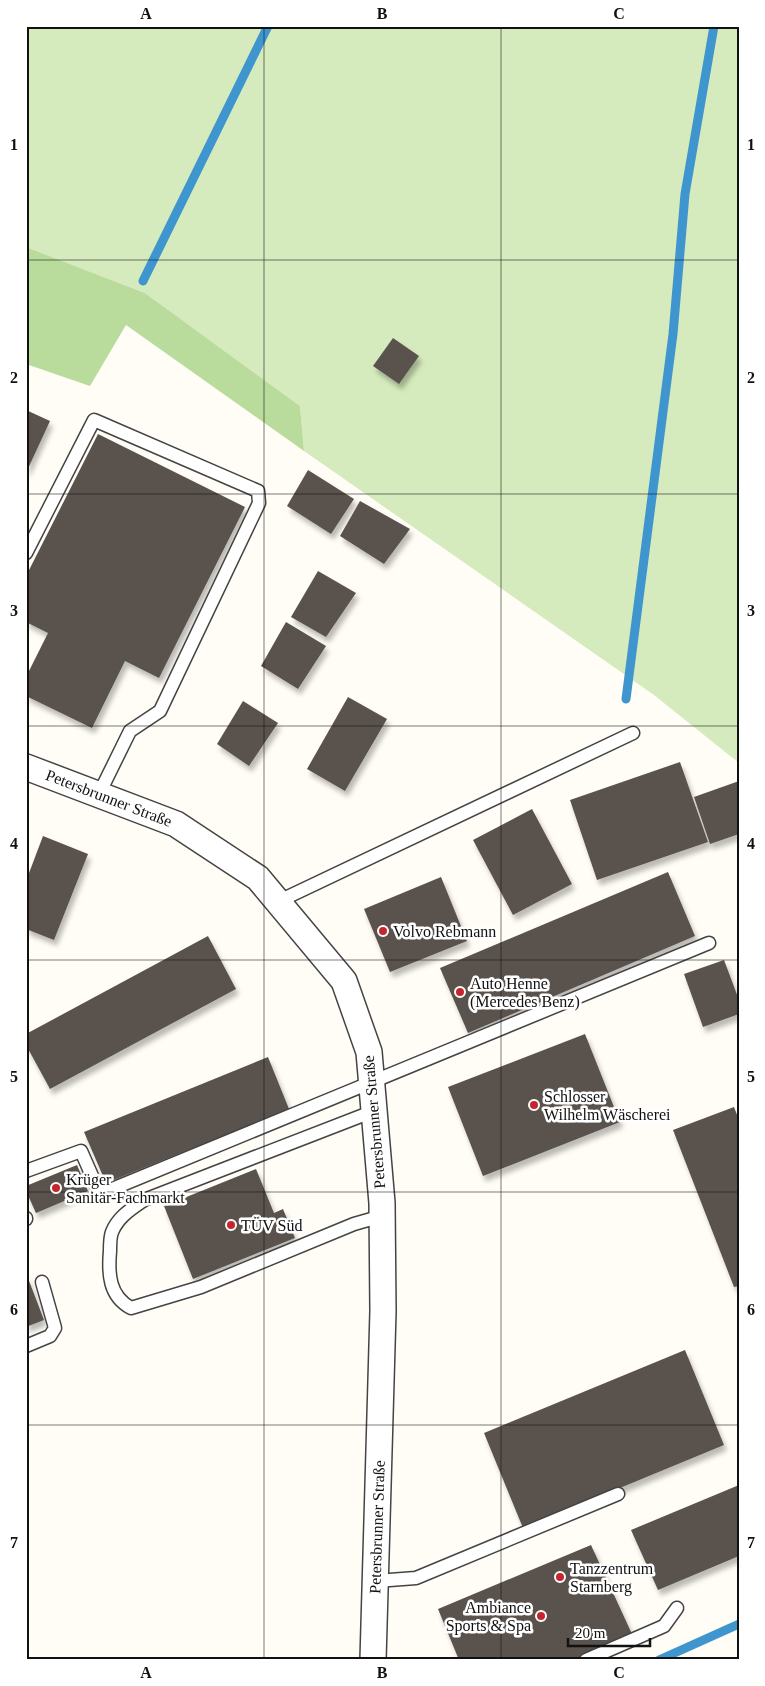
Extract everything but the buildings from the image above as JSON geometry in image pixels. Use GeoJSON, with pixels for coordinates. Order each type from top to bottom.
{"type":"FeatureCollection","features":[{"type":"Feature","properties":{"kind":"street","name":"Petersbrunner Straße"},"geometry":{"type":"LineString","coordinates":[[26,767],[176,824],[258,878],[344,981],[369,1052],[382,1216],[383,1320],[373,1660]]}},
{"type":"Feature","properties":{"kind":"lane"},"geometry":{"type":"LineString","coordinates":[[26,553],[94,420],[258,490],[259,503],[160,711],[130,731],[99,794]]}},
{"type":"Feature","properties":{"kind":"lane"},"geometry":{"type":"LineString","coordinates":[[277,902],[633,733]]}},
{"type":"Feature","properties":{"kind":"lane"},"geometry":{"type":"LineString","coordinates":[[26,1171],[81,1150],[100,1194],[709,943]]}},
{"type":"Feature","properties":{"kind":"lane"},"geometry":{"type":"LineString","coordinates":[[374,1111],[144,1200],[123,1214],[111,1233],[109,1265],[111,1285],[121,1303],[131,1308],[201,1287],[354,1224],[382,1216]]}},
{"type":"Feature","properties":{"kind":"lane"},"geometry":{"type":"LineString","coordinates":[[26,1346],[50,1336],[55,1328],[42,1282]]}},
{"type":"Feature","properties":{"kind":"lane"},"geometry":{"type":"LineString","coordinates":[[376,1581],[416,1578],[618,1494]]}},
{"type":"Feature","properties":{"kind":"lane"},"geometry":{"type":"LineString","coordinates":[[586,1660],[664,1626],[677,1608]]}},
{"type":"Feature","properties":{"kind":"green space"},"geometry":{"type":"Polygon","coordinates":[[[26,26],[739,26],[739,763],[654,695],[304,451],[300,406],[145,293],[26,247],[26,26]]]}},
{"type":"Feature","properties":{"kind":"green space"},"geometry":{"type":"Polygon","coordinates":[[[26,247],[145,293],[300,406],[304,451],[126,325],[90,386],[26,364],[26,247]]]}},
{"type":"Feature","properties":{"kind":"waterway"},"geometry":{"type":"LineString","coordinates":[[143,281],[268,26]]}},
{"type":"Feature","properties":{"kind":"waterway"},"geometry":{"type":"LineString","coordinates":[[626,699],[673,334],[685,194],[714,26]]}},
{"type":"Feature","properties":{"kind":"waterway"},"geometry":{"type":"LineString","coordinates":[[659,1660],[739,1624]]}},
{"type":"Feature","properties":{"kind":"place","name":"Volvo Rebmann"},"geometry":{"type":"Point","coordinates":[383,931]}},
{"type":"Feature","properties":{"kind":"place","name":"Auto Henne (Mercedes Benz)"},"geometry":{"type":"Point","coordinates":[460,992]}},
{"type":"Feature","properties":{"kind":"place","name":"Schlosser Wilhelm Wäscherei"},"geometry":{"type":"Point","coordinates":[534,1105]}},
{"type":"Feature","properties":{"kind":"place","name":"Krüger Sanitär-Fachmarkt"},"geometry":{"type":"Point","coordinates":[56,1188]}},
{"type":"Feature","properties":{"kind":"place","name":"TÜV Süd"},"geometry":{"type":"Point","coordinates":[231,1225]}},
{"type":"Feature","properties":{"kind":"place","name":"Tanzzentrum Starnberg"},"geometry":{"type":"Point","coordinates":[560,1577]}},
{"type":"Feature","properties":{"kind":"place","name":"Ambiance Sports & Spa"},"geometry":{"type":"Point","coordinates":[541,1616]}}]}
